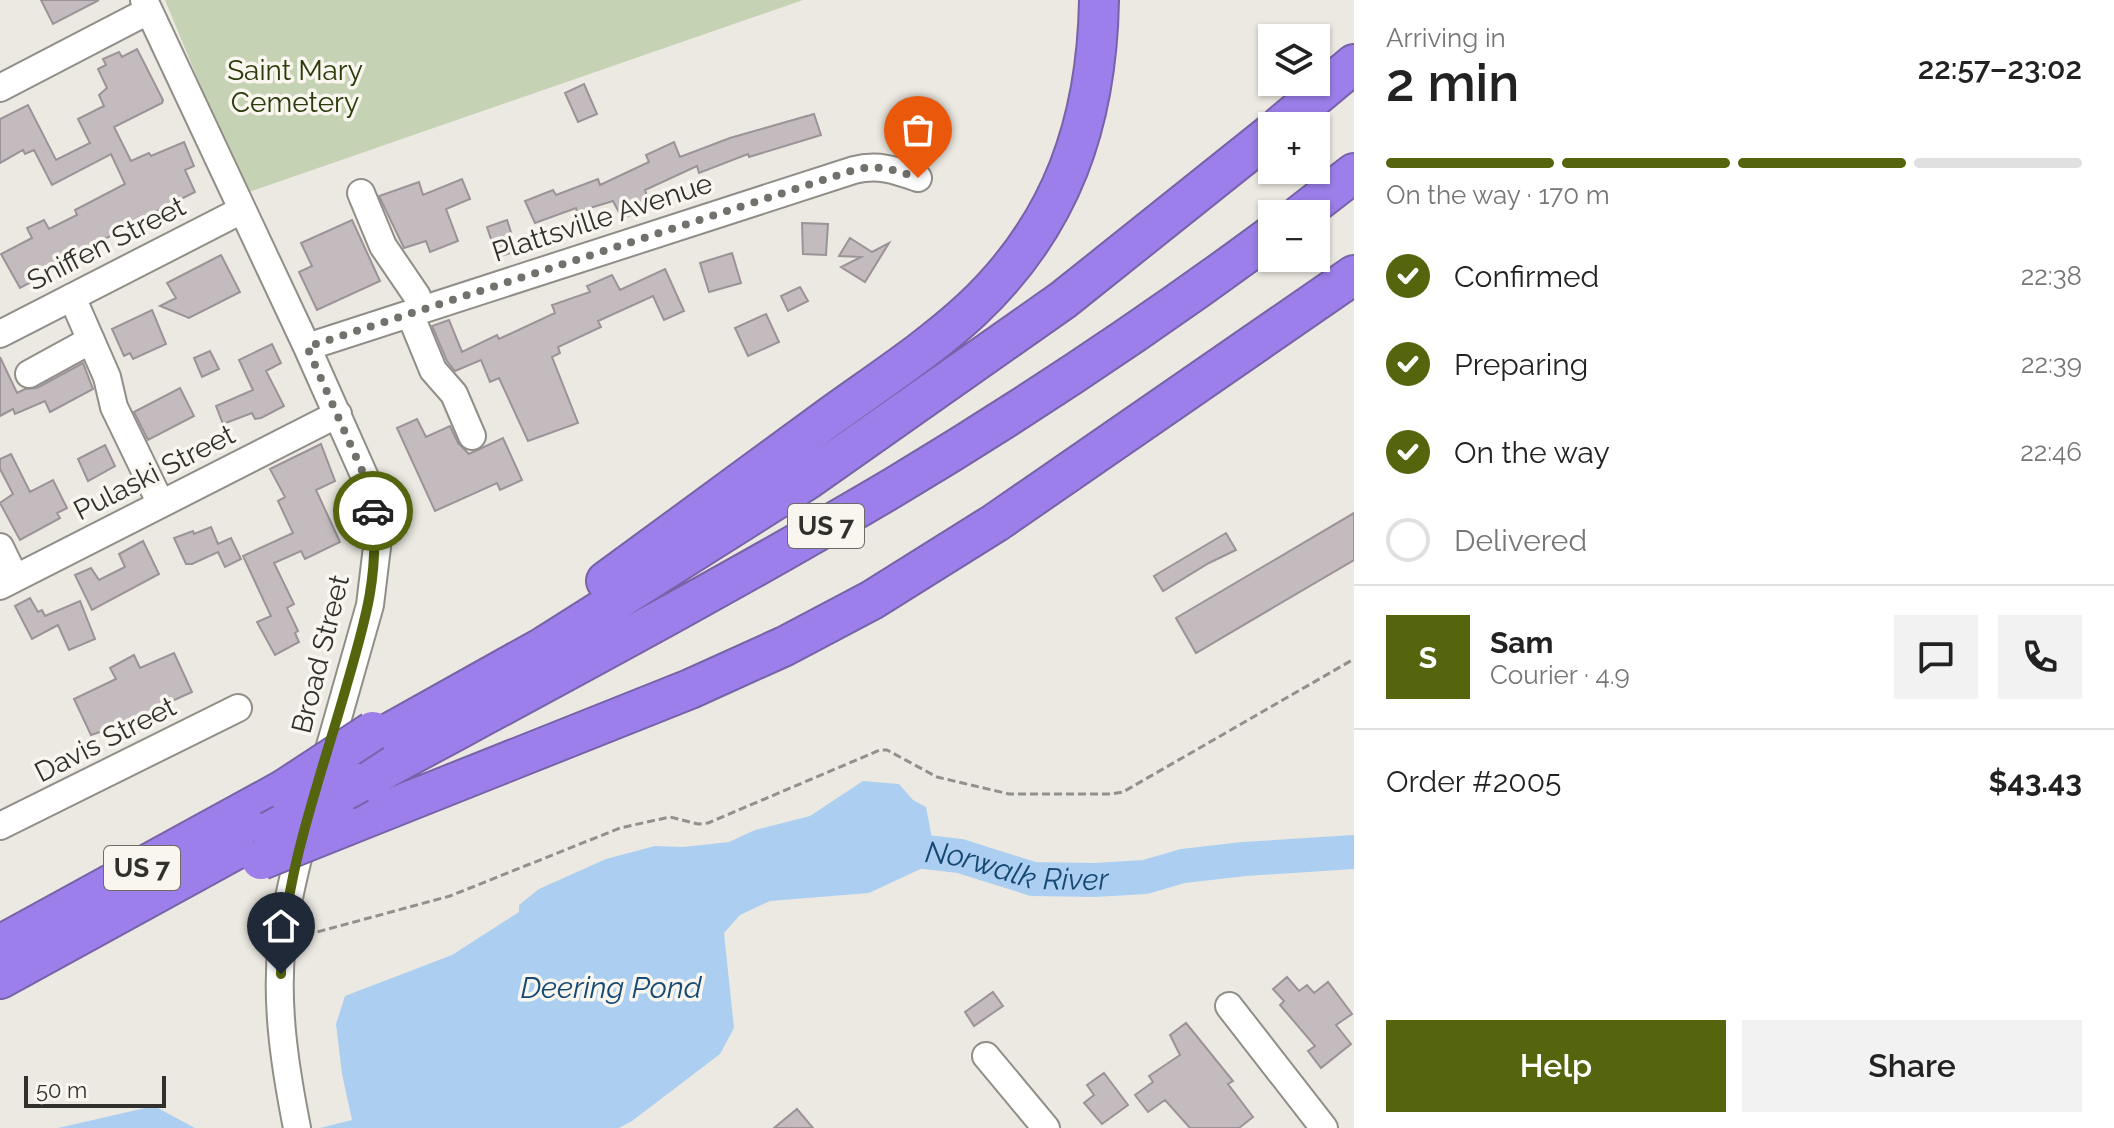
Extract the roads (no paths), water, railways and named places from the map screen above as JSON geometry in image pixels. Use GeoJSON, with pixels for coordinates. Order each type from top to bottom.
{"type":"FeatureCollection","features":[{"type":"Feature","properties":{"kind":"highway"},"geometry":{"type":"LineString","coordinates":[[372,737],[551,621],[947,331],[991,291],[1038,229],[1066,179],[1077,150],[1092,93],[1099,33],[1099,0]]}},
{"type":"Feature","properties":{"kind":"highway"},"geometry":{"type":"LineString","coordinates":[[1297,112],[1354,64]]}},
{"type":"Feature","properties":{"kind":"highway","name":"US 7"},"geometry":{"type":"LineString","coordinates":[[0,945],[283,790],[372,737],[543,647],[807,480],[1063,300],[1258,144]]}},
{"type":"Feature","properties":{"kind":"highway"},"geometry":{"type":"LineString","coordinates":[[1319,200],[1354,173]]}},
{"type":"Feature","properties":{"kind":"highway","name":"US 7"},"geometry":{"type":"LineString","coordinates":[[0,979],[266,846],[359,783],[761,563],[894,486],[1126,339],[1258,245]]}},
{"type":"Feature","properties":{"kind":"highway"},"geometry":{"type":"LineString","coordinates":[[0,990],[39,974],[188,894],[266,846],[346,826],[690,689],[774,652],[838,619],[911,578],[985,530],[1354,275]]}},
{"type":"Feature","properties":{"kind":"street"},"geometry":{"type":"LineString","coordinates":[[0,88],[146,6]]}},
{"type":"Feature","properties":{"kind":"street","name":"Broad Street"},"geometry":{"type":"LineString","coordinates":[[146,6],[307,347],[372,493],[377,547],[370,605],[294,870],[282,942],[281,1005],[287,1077],[297,1128]]}},
{"type":"Feature","properties":{"kind":"street","name":"Plattsville Avenue"},"geometry":{"type":"LineString","coordinates":[[307,347],[854,170],[871,166],[894,169],[918,178]]}},
{"type":"Feature","properties":{"kind":"street"},"geometry":{"type":"LineString","coordinates":[[361,193],[383,246],[417,296],[416,312],[433,370],[454,394],[472,436]]}},
{"type":"Feature","properties":{"kind":"street","name":"Sniffen Street"},"geometry":{"type":"LineString","coordinates":[[0,334],[242,210]]}},
{"type":"Feature","properties":{"kind":"street"},"geometry":{"type":"LineString","coordinates":[[72,297],[107,377],[114,407],[161,504]]}},
{"type":"Feature","properties":{"kind":"street"},"geometry":{"type":"LineString","coordinates":[[29,374],[91,340]]}},
{"type":"Feature","properties":{"kind":"street","name":"Pulaski Street"},"geometry":{"type":"LineString","coordinates":[[8,582],[338,414]]}},
{"type":"Feature","properties":{"kind":"street"},"geometry":{"type":"LineString","coordinates":[[0,547],[8,582]]}},
{"type":"Feature","properties":{"kind":"street","name":"Davis Street"},"geometry":{"type":"LineString","coordinates":[[0,826],[238,708]]}},
{"type":"Feature","properties":{"kind":"street"},"geometry":{"type":"LineString","coordinates":[[1229,1006],[1324,1128]]}},
{"type":"Feature","properties":{"kind":"street"},"geometry":{"type":"LineString","coordinates":[[986,1056],[1046,1128]]}},
{"type":"Feature","properties":{"kind":"water","name":"Deering Pond"},"geometry":{"type":"Polygon","coordinates":[[[863,781],[899,784],[913,800],[926,807],[932,838],[960,856],[951,868],[927,866],[869,893],[770,901],[740,915],[724,933],[734,1028],[720,1054],[632,1121],[619,1128],[320,1128],[352,1120],[336,1024],[345,996],[452,955],[519,912],[519,905],[539,889],[606,859],[655,846],[683,847],[729,842],[755,830],[810,816],[863,781]]]}},
{"type":"Feature","properties":{"kind":"water"},"geometry":{"type":"Polygon","coordinates":[[[154,1106],[195,1128],[58,1128],[154,1106]]]}},
{"type":"Feature","properties":{"kind":"waterway","name":"Norwalk River"},"geometry":{"type":"LineString","coordinates":[[917,851],[960,856],[1033,879],[1094,880],[1145,877],[1183,866],[1244,859],[1354,852]]}},
{"type":"Feature","properties":{"kind":"park label","name":"Saint Mary Cemetery"},"geometry":{"type":"Point","coordinates":[295,86]}}]}
